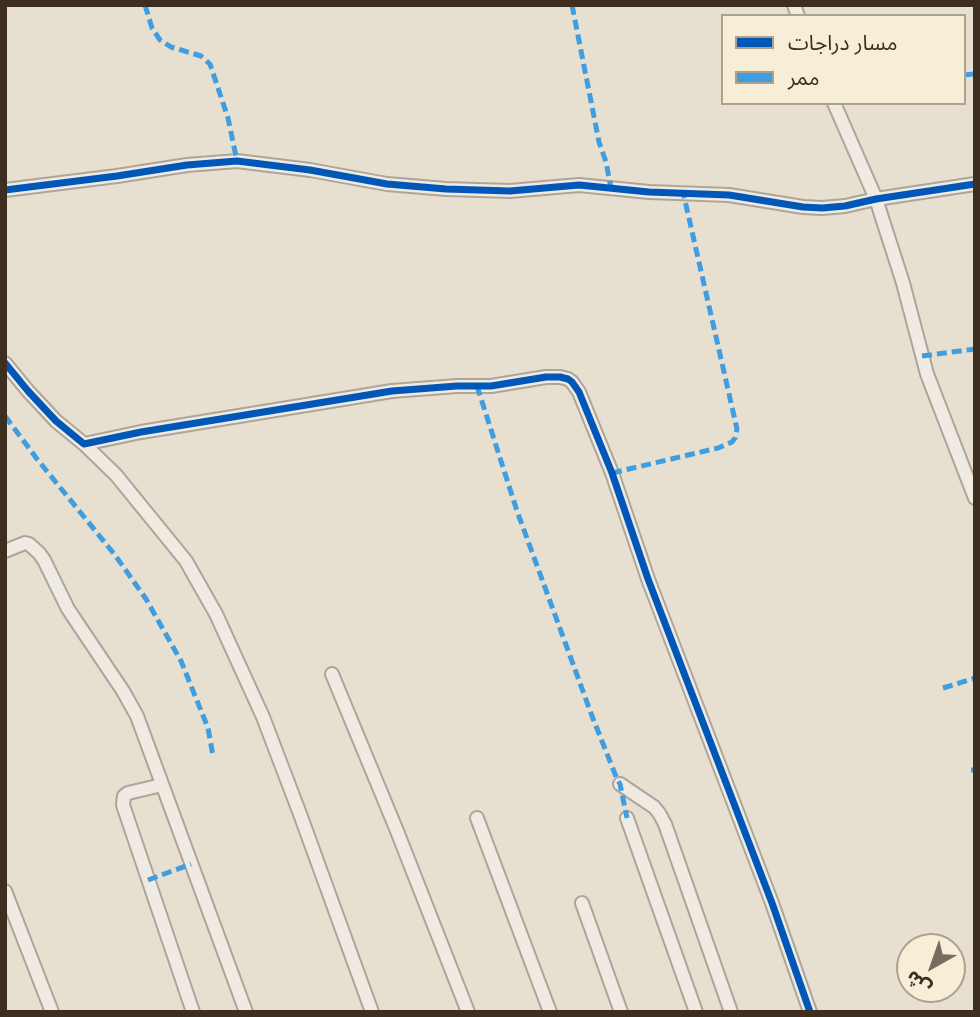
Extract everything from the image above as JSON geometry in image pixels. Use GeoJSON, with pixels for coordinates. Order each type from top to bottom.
{"type":"FeatureCollection","features":[{"type":"Feature","properties":{"kind":"street"},"geometry":{"type":"LineString","coordinates":[[835,105],[876,199],[927,374],[975,498]]}},
{"type":"Feature","properties":{"kind":"street"},"geometry":{"type":"LineString","coordinates":[[5,190],[94,180],[187,165],[237,162],[310,170],[387,184],[446,189],[510,191],[579,185],[649,192],[729,195],[822,208],[975,184]]}},
{"type":"Feature","properties":{"kind":"street"},"geometry":{"type":"LineString","coordinates":[[5,363],[56,421],[116,475],[180,553],[201,585],[263,718],[372,1012]]}},
{"type":"Feature","properties":{"kind":"street"},"geometry":{"type":"LineString","coordinates":[[84,444],[141,432],[392,391],[491,386],[546,377],[560,377],[572,382],[579,392],[611,473],[648,579],[772,903],[810,1012]]}},
{"type":"Feature","properties":{"kind":"street"},"geometry":{"type":"LineString","coordinates":[[5,551],[25,543],[34,548],[44,560],[68,609],[129,701],[246,1012]]}},
{"type":"Feature","properties":{"kind":"street"},"geometry":{"type":"LineString","coordinates":[[332,674],[468,1012]]}},
{"type":"Feature","properties":{"kind":"street"},"geometry":{"type":"LineString","coordinates":[[620,784],[654,807],[665,824],[731,1012]]}},
{"type":"Feature","properties":{"kind":"street"},"geometry":{"type":"LineString","coordinates":[[162,785],[128,793],[124,796],[123,805],[193,1012]]}},
{"type":"Feature","properties":{"kind":"street"},"geometry":{"type":"LineString","coordinates":[[477,818],[550,1012]]}},
{"type":"Feature","properties":{"kind":"street"},"geometry":{"type":"LineString","coordinates":[[627,818],[696,1012]]}},
{"type":"Feature","properties":{"kind":"street"},"geometry":{"type":"LineString","coordinates":[[5,891],[52,1012]]}},
{"type":"Feature","properties":{"kind":"street"},"geometry":{"type":"LineString","coordinates":[[582,903],[621,1012]]}},
{"type":"Feature","properties":{"kind":"marked path"},"geometry":{"type":"LineString","coordinates":[[145,5],[152,28],[160,40],[171,47],[201,56],[210,64],[228,118],[237,161]]}},
{"type":"Feature","properties":{"kind":"marked path"},"geometry":{"type":"LineString","coordinates":[[572,5],[599,142],[611,188]]}},
{"type":"Feature","properties":{"kind":"marked path"},"geometry":{"type":"LineString","coordinates":[[966,75],[975,74]]}},
{"type":"Feature","properties":{"kind":"marked path"},"geometry":{"type":"LineString","coordinates":[[612,473],[718,448],[735,438],[737,429],[683,192]]}},
{"type":"Feature","properties":{"kind":"marked path"},"geometry":{"type":"LineString","coordinates":[[922,356],[975,349]]}},
{"type":"Feature","properties":{"kind":"marked path"},"geometry":{"type":"LineString","coordinates":[[477,386],[517,511],[592,716],[620,784],[627,818]]}},
{"type":"Feature","properties":{"kind":"marked path"},"geometry":{"type":"LineString","coordinates":[[5,416],[115,555],[146,599],[181,661],[208,728],[213,756]]}},
{"type":"Feature","properties":{"kind":"marked path"},"geometry":{"type":"LineString","coordinates":[[943,688],[975,678]]}},
{"type":"Feature","properties":{"kind":"marked path"},"geometry":{"type":"LineString","coordinates":[[148,880],[191,864]]}},
{"type":"Feature","properties":{"kind":"cycle path"},"geometry":{"type":"LineString","coordinates":[[5,190],[187,165],[237,161],[310,170],[387,184],[446,189],[510,191],[579,185],[649,192],[729,195],[822,208],[975,184]]}},
{"type":"Feature","properties":{"kind":"cycle path"},"geometry":{"type":"LineString","coordinates":[[5,363],[56,421],[84,444],[141,432],[392,391],[491,386],[546,377],[560,377],[572,382],[579,392],[612,473],[648,579],[772,903],[810,1012]]}}]}
